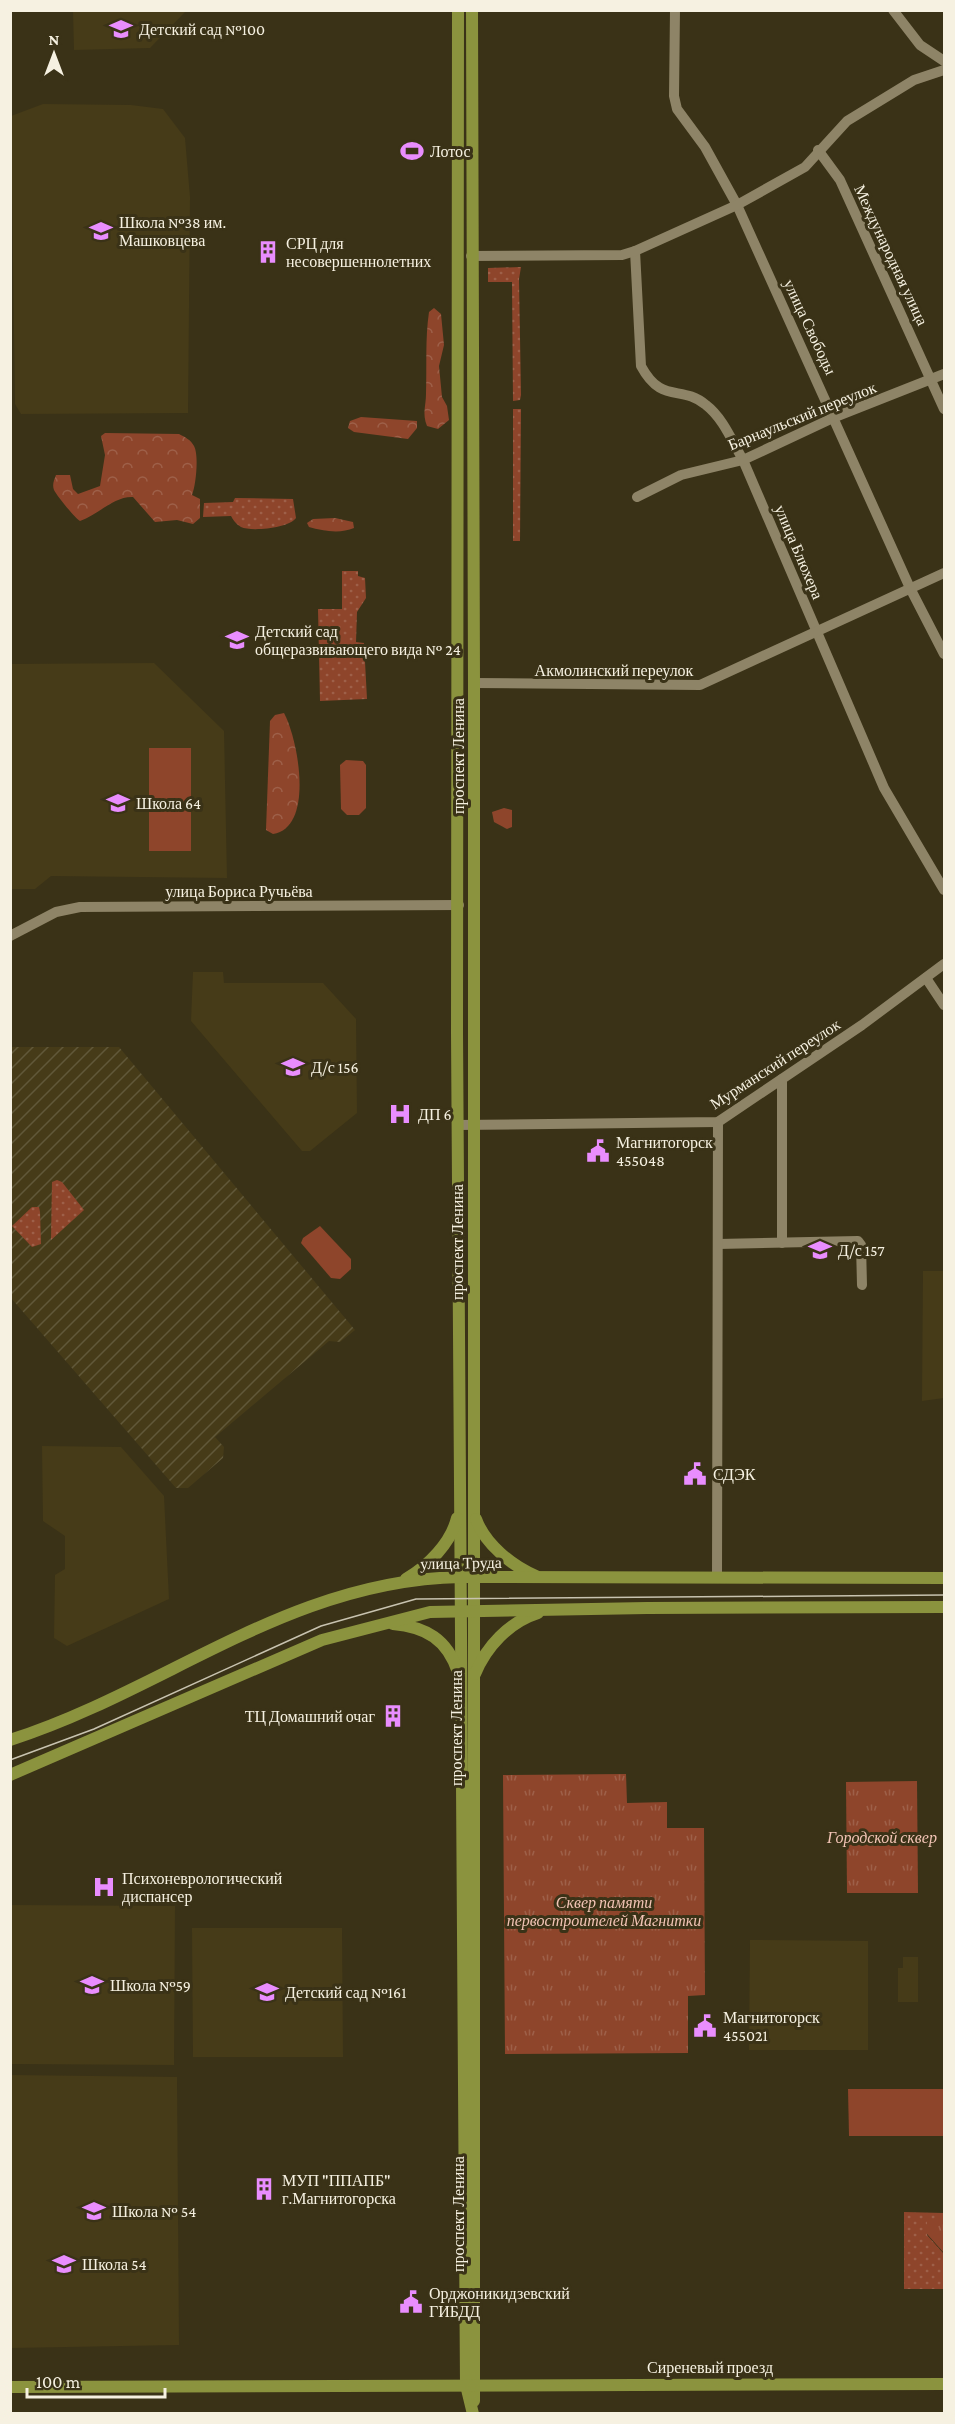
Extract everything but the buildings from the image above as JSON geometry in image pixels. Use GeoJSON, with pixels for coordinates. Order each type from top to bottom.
{"type":"FeatureCollection","features":[{"type":"Feature","properties":{"kind":"main road","name":"проспект Ленина"},"geometry":{"type":"LineString","coordinates":[[458,10],[459,905],[457,1125],[461,1577],[467,1611],[470,2385],[473,2412]]}},
{"type":"Feature","properties":{"kind":"main road","name":"проспект Ленина"},"geometry":{"type":"LineString","coordinates":[[467,1611],[474,1578],[472,10]]}},
{"type":"Feature","properties":{"kind":"main road"},"geometry":{"type":"LineString","coordinates":[[458,256],[471,256]]}},
{"type":"Feature","properties":{"kind":"main road","name":"улица Бориса Ручьёва"},"geometry":{"type":"LineString","coordinates":[[459,905],[474,906]]}},
{"type":"Feature","properties":{"kind":"main road"},"geometry":{"type":"LineString","coordinates":[[474,1502],[476,1522],[503,1556],[522,1570],[542,1578]]}},
{"type":"Feature","properties":{"kind":"main road"},"geometry":{"type":"LineString","coordinates":[[402,1581],[416,1573],[438,1552],[454,1529],[460,1505]]}},
{"type":"Feature","properties":{"kind":"main road","name":"улица Труда"},"geometry":{"type":"LineString","coordinates":[[10,1740],[49,1726],[221,1643],[319,1602],[402,1581],[461,1577],[945,1578]]}},
{"type":"Feature","properties":{"kind":"main road"},"geometry":{"type":"LineString","coordinates":[[10,1775],[111,1734],[244,1672],[322,1640],[430,1612],[552,1609],[945,1607]]}},
{"type":"Feature","properties":{"kind":"main road"},"geometry":{"type":"LineString","coordinates":[[386,1623],[416,1626],[431,1634],[454,1658],[467,1681],[480,1661],[507,1630],[524,1617],[552,1609]]}},
{"type":"Feature","properties":{"kind":"main road","name":"Сиреневый проезд"},"geometry":{"type":"LineString","coordinates":[[10,2387],[945,2384]]}},
{"type":"Feature","properties":{"kind":"street","name":"улица Свободы"},"geometry":{"type":"LineString","coordinates":[[675,10],[675,102],[682,118],[705,147],[737,205],[835,417],[910,588],[945,654]]}},
{"type":"Feature","properties":{"kind":"street"},"geometry":{"type":"LineString","coordinates":[[893,10],[920,45],[945,61]]}},
{"type":"Feature","properties":{"kind":"street"},"geometry":{"type":"LineString","coordinates":[[471,256],[622,255],[635,251],[737,205],[805,167],[818,150],[847,121],[877,100],[914,80],[945,70]]}},
{"type":"Feature","properties":{"kind":"street","name":"Международная улица"},"geometry":{"type":"LineString","coordinates":[[818,150],[840,180],[945,409]]}},
{"type":"Feature","properties":{"kind":"street","name":"улица Блюхера"},"geometry":{"type":"LineString","coordinates":[[635,251],[641,366],[648,380],[660,389],[694,397],[705,404],[717,416],[743,460],[884,788],[945,890]]}},
{"type":"Feature","properties":{"kind":"street","name":"Барнаульский переулок"},"geometry":{"type":"LineString","coordinates":[[637,497],[681,475],[743,460],[835,417],[945,374]]}},
{"type":"Feature","properties":{"kind":"street","name":"Акмолинский переулок"},"geometry":{"type":"LineString","coordinates":[[474,683],[700,685],[945,573]]}},
{"type":"Feature","properties":{"kind":"street","name":"улица Бориса Ручьёва"},"geometry":{"type":"LineString","coordinates":[[10,936],[56,912],[80,907],[459,905]]}},
{"type":"Feature","properties":{"kind":"street","name":"Мурманский переулок"},"geometry":{"type":"LineString","coordinates":[[457,1125],[718,1122],[945,964]]}},
{"type":"Feature","properties":{"kind":"street"},"geometry":{"type":"LineString","coordinates":[[926,978],[945,1005]]}},
{"type":"Feature","properties":{"kind":"street"},"geometry":{"type":"LineString","coordinates":[[782,1079],[783,1243]]}},
{"type":"Feature","properties":{"kind":"street"},"geometry":{"type":"LineString","coordinates":[[717,1578],[718,1122]]}},
{"type":"Feature","properties":{"kind":"street"},"geometry":{"type":"LineString","coordinates":[[718,1244],[858,1241],[861,1245],[862,1285]]}},
{"type":"Feature","properties":{"kind":"shaded area","name":"Детский сад №100"},"geometry":{"type":"Polygon","coordinates":[[[73,10],[186,11],[150,48],[74,50],[73,10]]]}},
{"type":"Feature","properties":{"kind":"shaded area","name":"Школа №38 им. Машковцева"},"geometry":{"type":"Polygon","coordinates":[[[43,104],[131,105],[163,109],[185,138],[190,197],[188,413],[21,414],[15,404],[11,116],[43,104]]]}},
{"type":"Feature","properties":{"kind":"shaded area","name":"Школа 64"},"geometry":{"type":"Polygon","coordinates":[[[154,663],[224,731],[227,878],[51,876],[35,889],[11,889],[10,664],[154,663]]]}},
{"type":"Feature","properties":{"kind":"shaded area","name":"Д/с 156"},"geometry":{"type":"Polygon","coordinates":[[[193,972],[223,972],[224,983],[323,983],[356,1019],[357,1113],[310,1151],[302,1151],[191,1021],[193,972]]]}},
{"type":"Feature","properties":{"kind":"shaded area"},"geometry":{"type":"Polygon","coordinates":[[[10,1047],[119,1047],[355,1330],[340,1342],[329,1341],[215,1437],[224,1447],[223,1458],[188,1488],[176,1488],[11,1298],[10,1047]]]}},
{"type":"Feature","properties":{"kind":"shaded area"},"geometry":{"type":"Polygon","coordinates":[[[923,1271],[944,1271],[944,1398],[922,1401],[923,1271]]]}},
{"type":"Feature","properties":{"kind":"shaded area"},"geometry":{"type":"Polygon","coordinates":[[[42,1446],[121,1447],[164,1496],[169,1599],[67,1646],[54,1638],[55,1575],[65,1569],[65,1536],[43,1521],[42,1446]]]}},
{"type":"Feature","properties":{"kind":"shaded area","name":"Школа №59"},"geometry":{"type":"Polygon","coordinates":[[[11,1905],[175,1906],[174,2065],[11,2064],[11,1905]]]}},
{"type":"Feature","properties":{"kind":"shaded area","name":"Детский сад №161"},"geometry":{"type":"Polygon","coordinates":[[[192,1928],[342,1928],[343,2057],[193,2057],[192,1928]]]}},
{"type":"Feature","properties":{"kind":"shaded area"},"geometry":{"type":"Polygon","coordinates":[[[750,1940],[868,1941],[868,2050],[749,2050],[750,1940]]]}},
{"type":"Feature","properties":{"kind":"shaded area"},"geometry":{"type":"Polygon","coordinates":[[[903,1957],[918,1957],[918,2002],[898,2002],[898,1968],[903,1968],[903,1957]]]}},
{"type":"Feature","properties":{"kind":"shaded area","name":"Школа № 54"},"geometry":{"type":"Polygon","coordinates":[[[11,2075],[177,2077],[179,2345],[11,2348],[11,2075]]]}},
{"type":"Feature","properties":{"kind":"green space"},"geometry":{"type":"Polygon","coordinates":[[[521,267],[519,279],[521,395],[520,400],[513,401],[512,282],[488,282],[488,268],[521,267]]]}},
{"type":"Feature","properties":{"kind":"green space"},"geometry":{"type":"Polygon","coordinates":[[[434,308],[441,314],[444,345],[439,366],[442,397],[447,406],[449,420],[438,429],[427,426],[424,413],[428,322],[429,312],[434,308]]]}},
{"type":"Feature","properties":{"kind":"green space"},"geometry":{"type":"Polygon","coordinates":[[[513,409],[521,409],[520,541],[513,541],[513,409]]]}},
{"type":"Feature","properties":{"kind":"green space"},"geometry":{"type":"Polygon","coordinates":[[[361,417],[417,421],[417,428],[408,439],[354,432],[348,428],[350,421],[361,417]]]}},
{"type":"Feature","properties":{"kind":"green space"},"geometry":{"type":"Polygon","coordinates":[[[105,433],[179,434],[190,440],[196,450],[197,463],[192,495],[200,499],[200,518],[193,524],[177,520],[155,522],[133,497],[126,497],[80,521],[66,507],[53,488],[53,484],[56,475],[70,475],[73,489],[78,494],[100,486],[105,455],[101,436],[105,433]]]}},
{"type":"Feature","properties":{"kind":"green space"},"geometry":{"type":"Polygon","coordinates":[[[235,498],[293,499],[296,518],[278,527],[253,529],[241,527],[231,516],[203,517],[204,503],[233,502],[235,498]]]}},
{"type":"Feature","properties":{"kind":"green space"},"geometry":{"type":"Polygon","coordinates":[[[335,518],[353,522],[354,528],[343,531],[326,531],[309,527],[307,523],[313,519],[335,518]]]}},
{"type":"Feature","properties":{"kind":"green space"},"geometry":{"type":"Polygon","coordinates":[[[342,571],[358,571],[358,576],[365,578],[366,598],[357,612],[356,642],[364,643],[367,699],[320,701],[318,609],[342,609],[342,571]]]}},
{"type":"Feature","properties":{"kind":"green space"},"geometry":{"type":"Polygon","coordinates":[[[284,713],[298,761],[299,799],[294,816],[286,828],[273,834],[266,830],[270,721],[275,715],[284,713]]]}},
{"type":"Feature","properties":{"kind":"green space"},"geometry":{"type":"Polygon","coordinates":[[[149,748],[191,748],[191,851],[149,851],[149,748]]]}},
{"type":"Feature","properties":{"kind":"green space"},"geometry":{"type":"Polygon","coordinates":[[[346,760],[363,761],[366,765],[366,808],[359,815],[347,815],[341,809],[340,765],[346,760]]]}},
{"type":"Feature","properties":{"kind":"green space"},"geometry":{"type":"Polygon","coordinates":[[[504,808],[512,810],[512,827],[507,829],[494,822],[492,812],[504,808]]]}},
{"type":"Feature","properties":{"kind":"green space"},"geometry":{"type":"Polygon","coordinates":[[[57,1180],[62,1182],[84,1210],[51,1240],[52,1182],[57,1180]]]}},
{"type":"Feature","properties":{"kind":"green space"},"geometry":{"type":"Polygon","coordinates":[[[32,1207],[39,1207],[41,1244],[32,1247],[12,1226],[32,1207]]]}},
{"type":"Feature","properties":{"kind":"green space"},"geometry":{"type":"Polygon","coordinates":[[[320,1226],[351,1259],[351,1269],[340,1279],[331,1278],[301,1243],[303,1238],[320,1226]]]}},
{"type":"Feature","properties":{"kind":"green space","name":"Сквер памяти первостроителей Магнитки"},"geometry":{"type":"Polygon","coordinates":[[[626,1774],[627,1803],[667,1802],[667,1828],[704,1828],[705,1995],[688,1996],[688,2053],[505,2054],[503,1775],[626,1774]]]}},
{"type":"Feature","properties":{"kind":"green space","name":"Городской сквер"},"geometry":{"type":"Polygon","coordinates":[[[917,1781],[918,1893],[847,1893],[846,1782],[917,1781]]]}},
{"type":"Feature","properties":{"kind":"green space"},"geometry":{"type":"Polygon","coordinates":[[[848,2089],[944,2089],[944,2136],[849,2136],[848,2089]]]}},
{"type":"Feature","properties":{"kind":"green space"},"geometry":{"type":"Polygon","coordinates":[[[904,2212],[944,2213],[944,2221],[927,2221],[927,2235],[944,2254],[944,2289],[904,2289],[904,2212]]]}},
{"type":"Feature","properties":{"kind":"green space"},"geometry":{"type":"Polygon","coordinates":[[[927,2221],[944,2221],[944,2253],[927,2234],[927,2221]]]}},
{"type":"Feature","properties":{"kind":"tram line"},"geometry":{"type":"LineString","coordinates":[[10,1760],[94,1729],[321,1626],[416,1599],[944,1595]]}},
{"type":"Feature","properties":{"kind":"place","name":"Детский сад №100"},"geometry":{"type":"Point","coordinates":[121,29]}},
{"type":"Feature","properties":{"kind":"place","name":"Лотос"},"geometry":{"type":"Point","coordinates":[412,151]}},
{"type":"Feature","properties":{"kind":"place","name":"Школа №38 им. Машковцева"},"geometry":{"type":"Point","coordinates":[101,231]}},
{"type":"Feature","properties":{"kind":"place","name":"СРЦ для несовершеннолетних"},"geometry":{"type":"Point","coordinates":[268,252]}},
{"type":"Feature","properties":{"kind":"place","name":"Детский сад общеразвивающего вида № 24"},"geometry":{"type":"Point","coordinates":[237,640]}},
{"type":"Feature","properties":{"kind":"place","name":"Школа 64"},"geometry":{"type":"Point","coordinates":[118,803]}},
{"type":"Feature","properties":{"kind":"place","name":"Д/с 156"},"geometry":{"type":"Point","coordinates":[293,1067]}},
{"type":"Feature","properties":{"kind":"place","name":"ДП 6"},"geometry":{"type":"Point","coordinates":[400,1114]}},
{"type":"Feature","properties":{"kind":"place","name":"Магнитогорск 455048"},"geometry":{"type":"Point","coordinates":[598,1151]}},
{"type":"Feature","properties":{"kind":"place","name":"Д/с 157"},"geometry":{"type":"Point","coordinates":[820,1250]}},
{"type":"Feature","properties":{"kind":"place","name":"СДЭК"},"geometry":{"type":"Point","coordinates":[695,1474]}},
{"type":"Feature","properties":{"kind":"place","name":"ТЦ Домашний очаг"},"geometry":{"type":"Point","coordinates":[393,1716]}},
{"type":"Feature","properties":{"kind":"place","name":"Психоневрологический диспансер"},"geometry":{"type":"Point","coordinates":[104,1887]}},
{"type":"Feature","properties":{"kind":"place","name":"Школа №59"},"geometry":{"type":"Point","coordinates":[92,1985]}},
{"type":"Feature","properties":{"kind":"place","name":"Детский сад №161"},"geometry":{"type":"Point","coordinates":[267,1992]}},
{"type":"Feature","properties":{"kind":"place","name":"Магнитогорск 455021"},"geometry":{"type":"Point","coordinates":[705,2026]}},
{"type":"Feature","properties":{"kind":"place","name":"МУП \"ППАПБ\" г.Магнитогорска"},"geometry":{"type":"Point","coordinates":[264,2189]}},
{"type":"Feature","properties":{"kind":"place","name":"Школа № 54"},"geometry":{"type":"Point","coordinates":[94,2211]}},
{"type":"Feature","properties":{"kind":"place","name":"Школа 54"},"geometry":{"type":"Point","coordinates":[64,2264]}},
{"type":"Feature","properties":{"kind":"place","name":"Орджоникидзевский ГИБДД"},"geometry":{"type":"Point","coordinates":[411,2302]}}]}
